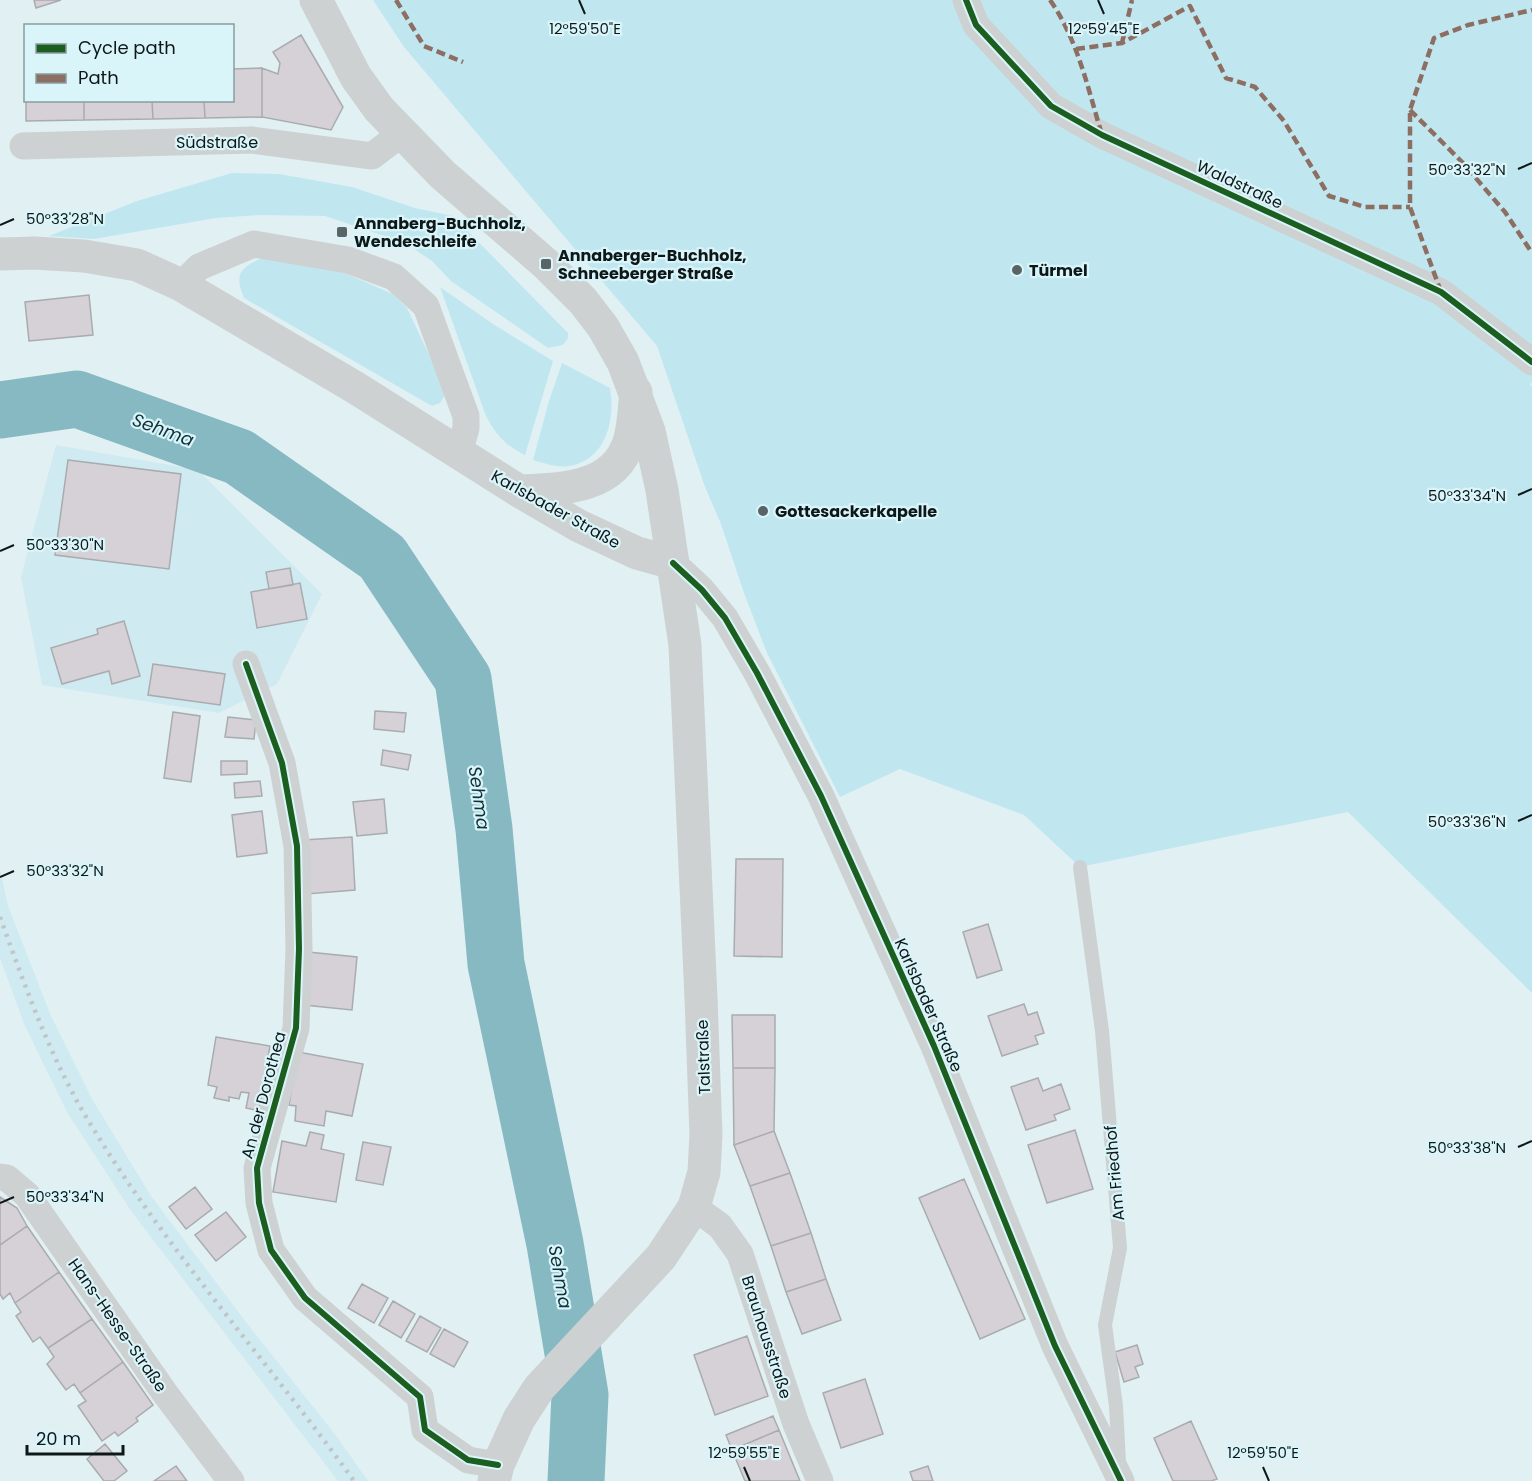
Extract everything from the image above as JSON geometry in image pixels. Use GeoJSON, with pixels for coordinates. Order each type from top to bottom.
{"type":"FeatureCollection","features":[{"type":"Feature","properties":{"kind":"main road","name":"Talstraße"},"geometry":{"type":"LineString","coordinates":[[316,0],[356,76],[378,109],[443,175],[546,264],[583,301],[603,327],[623,362],[649,431],[662,490],[685,645],[706,1135],[704,1173],[694,1207],[661,1257],[539,1388],[519,1419],[496,1473]]}},
{"type":"Feature","properties":{"kind":"main road","name":"Karlsbader Straße"},"geometry":{"type":"LineString","coordinates":[[0,254],[84,256],[137,265],[181,285],[357,388],[519,491],[579,526],[637,554],[673,563]]}},
{"type":"Feature","properties":{"kind":"main road"},"geometry":{"type":"LineString","coordinates":[[519,491],[575,487],[609,471],[622,458],[629,442],[634,422],[636,392]]}},
{"type":"Feature","properties":{"kind":"street","name":"Waldstraße"},"geometry":{"type":"LineString","coordinates":[[966,0],[976,25],[1051,106],[1102,135],[1441,292],[1532,362]]}},
{"type":"Feature","properties":{"kind":"street","name":"Südstraße"},"geometry":{"type":"LineString","coordinates":[[23,146],[252,140],[372,156],[402,133]]}},
{"type":"Feature","properties":{"kind":"street"},"geometry":{"type":"LineString","coordinates":[[181,285],[200,267],[254,244],[348,260],[394,277],[426,306],[466,416],[466,428],[459,453]]}},
{"type":"Feature","properties":{"kind":"street","name":"Karlsbader Straße"},"geometry":{"type":"LineString","coordinates":[[673,563],[702,590],[725,618],[757,673],[821,796],[934,1046],[1055,1346],[1120,1480]]}},
{"type":"Feature","properties":{"kind":"street","name":"An der Dorothea"},"geometry":{"type":"LineString","coordinates":[[246,664],[282,763],[297,846],[299,949],[296,1028],[257,1168],[259,1203],[271,1250],[305,1298],[420,1397],[425,1430],[468,1460],[496,1473]]}},
{"type":"Feature","properties":{"kind":"street","name":"Hans-Hesse-Straße"},"geometry":{"type":"LineString","coordinates":[[0,1177],[7,1178],[27,1195],[164,1392],[231,1481]]}},
{"type":"Feature","properties":{"kind":"street","name":"Brauhausstraße"},"geometry":{"type":"LineString","coordinates":[[694,1207],[720,1226],[740,1254],[796,1424],[820,1481]]}},
{"type":"Feature","properties":{"kind":"lane","name":"Am Friedhof"},"geometry":{"type":"LineString","coordinates":[[1080,867],[1102,1031],[1120,1248],[1105,1325],[1116,1406],[1120,1480]]}},
{"type":"Feature","properties":{"kind":"shaded area"},"geometry":{"type":"Polygon","coordinates":[[[373,0],[1532,0],[1532,382],[1530,384],[1532,387],[1532,993],[1348,812],[1080,867],[1024,815],[900,769],[840,797],[767,653],[721,524],[705,487],[657,346],[404,47],[373,0]]]}},
{"type":"Feature","properties":{"kind":"shaded area"},"geometry":{"type":"Polygon","coordinates":[[[232,173],[279,174],[352,187],[415,208],[453,216],[568,333],[568,338],[563,345],[548,348],[451,281],[432,261],[405,243],[325,216],[260,215],[216,218],[94,239],[49,236],[137,201],[232,173]]]}},
{"type":"Feature","properties":{"kind":"shaded area"},"geometry":{"type":"Polygon","coordinates":[[[262,258],[342,272],[393,294],[407,308],[441,380],[445,395],[440,403],[432,406],[244,298],[240,283],[241,273],[249,265],[262,258]]]}},
{"type":"Feature","properties":{"kind":"shaded area"},"geometry":{"type":"Polygon","coordinates":[[[440,287],[493,324],[553,361],[525,455],[502,439],[486,416],[440,287]]]}},
{"type":"Feature","properties":{"kind":"shaded area"},"geometry":{"type":"Polygon","coordinates":[[[562,363],[610,388],[610,423],[602,444],[586,460],[574,465],[553,466],[533,460],[562,363]]]}},
{"type":"Feature","properties":{"kind":"shaded area"},"geometry":{"type":"Polygon","coordinates":[[[56,445],[198,470],[322,594],[277,684],[219,713],[42,685],[21,577],[56,445]]]}},
{"type":"Feature","properties":{"kind":"shaded area"},"geometry":{"type":"Polygon","coordinates":[[[0,869],[8,906],[51,1016],[92,1099],[151,1196],[249,1326],[337,1437],[368,1481],[338,1481],[131,1211],[67,1112],[25,1026],[0,958],[0,869]]]}},
{"type":"Feature","properties":{"kind":"building"},"geometry":{"type":"Polygon","coordinates":[[[34,0],[61,0],[36,8],[34,0]]]}},
{"type":"Feature","properties":{"kind":"building"},"geometry":{"type":"Polygon","coordinates":[[[301,35],[343,107],[331,130],[262,117],[262,68],[278,74],[280,63],[273,52],[301,35]]]}},
{"type":"Feature","properties":{"kind":"building"},"geometry":{"type":"Polygon","coordinates":[[[262,68],[262,117],[205,118],[204,102],[234,102],[234,69],[262,68]]]}},
{"type":"Feature","properties":{"kind":"building"},"geometry":{"type":"Polygon","coordinates":[[[26,102],[84,102],[84,120],[26,121],[26,102]]]}},
{"type":"Feature","properties":{"kind":"building"},"geometry":{"type":"Polygon","coordinates":[[[84,102],[152,102],[153,119],[84,120],[84,102]]]}},
{"type":"Feature","properties":{"kind":"building"},"geometry":{"type":"Polygon","coordinates":[[[152,102],[204,102],[205,118],[153,119],[152,102]]]}},
{"type":"Feature","properties":{"kind":"building"},"geometry":{"type":"Polygon","coordinates":[[[89,295],[93,335],[29,341],[25,302],[89,295]]]}},
{"type":"Feature","properties":{"kind":"building"},"geometry":{"type":"Polygon","coordinates":[[[68,460],[181,474],[169,569],[55,555],[68,460]]]}},
{"type":"Feature","properties":{"kind":"building"},"geometry":{"type":"Polygon","coordinates":[[[290,568],[293,585],[269,589],[266,572],[290,568]]]}},
{"type":"Feature","properties":{"kind":"building"},"geometry":{"type":"Polygon","coordinates":[[[300,583],[307,619],[257,628],[251,592],[300,583]]]}},
{"type":"Feature","properties":{"kind":"building"},"geometry":{"type":"Polygon","coordinates":[[[124,621],[140,676],[112,684],[109,671],[62,684],[51,648],[98,634],[97,629],[124,621]]]}},
{"type":"Feature","properties":{"kind":"building"},"geometry":{"type":"Polygon","coordinates":[[[153,664],[225,674],[220,705],[148,695],[153,664]]]}},
{"type":"Feature","properties":{"kind":"building"},"geometry":{"type":"Polygon","coordinates":[[[375,711],[406,713],[404,732],[374,729],[375,711]]]}},
{"type":"Feature","properties":{"kind":"building"},"geometry":{"type":"Polygon","coordinates":[[[173,712],[200,716],[191,782],[164,778],[173,712]]]}},
{"type":"Feature","properties":{"kind":"building"},"geometry":{"type":"Polygon","coordinates":[[[228,717],[256,720],[254,739],[225,737],[228,717]]]}},
{"type":"Feature","properties":{"kind":"building"},"geometry":{"type":"Polygon","coordinates":[[[383,750],[411,755],[408,770],[381,765],[383,750]]]}},
{"type":"Feature","properties":{"kind":"building"},"geometry":{"type":"Polygon","coordinates":[[[221,761],[247,761],[247,774],[221,775],[221,761]]]}},
{"type":"Feature","properties":{"kind":"building"},"geometry":{"type":"Polygon","coordinates":[[[260,781],[262,796],[235,798],[234,783],[260,781]]]}},
{"type":"Feature","properties":{"kind":"building"},"geometry":{"type":"Polygon","coordinates":[[[384,799],[387,833],[357,836],[353,802],[384,799]]]}},
{"type":"Feature","properties":{"kind":"building"},"geometry":{"type":"Polygon","coordinates":[[[262,811],[267,853],[237,857],[232,815],[262,811]]]}},
{"type":"Feature","properties":{"kind":"building"},"geometry":{"type":"Polygon","coordinates":[[[352,837],[355,890],[306,894],[303,840],[352,837]]]}},
{"type":"Feature","properties":{"kind":"building"},"geometry":{"type":"Polygon","coordinates":[[[736,859],[783,859],[782,957],[734,956],[736,859]]]}},
{"type":"Feature","properties":{"kind":"building"},"geometry":{"type":"Polygon","coordinates":[[[988,924],[1002,970],[977,978],[963,932],[988,924]]]}},
{"type":"Feature","properties":{"kind":"building"},"geometry":{"type":"Polygon","coordinates":[[[308,952],[357,957],[352,1010],[304,1005],[308,952]]]}},
{"type":"Feature","properties":{"kind":"building"},"geometry":{"type":"Polygon","coordinates":[[[1024,1004],[1028,1015],[1037,1012],[1044,1033],[1035,1036],[1038,1044],[1002,1056],[988,1016],[1024,1004]]]}},
{"type":"Feature","properties":{"kind":"building"},"geometry":{"type":"Polygon","coordinates":[[[732,1015],[775,1015],[775,1068],[733,1068],[732,1015]]]}},
{"type":"Feature","properties":{"kind":"building"},"geometry":{"type":"Polygon","coordinates":[[[216,1037],[270,1046],[259,1111],[246,1108],[249,1093],[241,1092],[239,1099],[229,1097],[229,1101],[214,1098],[217,1087],[208,1085],[216,1037]]]}},
{"type":"Feature","properties":{"kind":"building"},"geometry":{"type":"Polygon","coordinates":[[[298,1052],[363,1064],[352,1116],[326,1111],[324,1126],[295,1121],[296,1106],[289,1105],[298,1052]]]}},
{"type":"Feature","properties":{"kind":"building"},"geometry":{"type":"Polygon","coordinates":[[[733,1068],[775,1068],[774,1131],[734,1145],[733,1068]]]}},
{"type":"Feature","properties":{"kind":"building"},"geometry":{"type":"Polygon","coordinates":[[[1038,1078],[1043,1091],[1061,1084],[1070,1109],[1054,1115],[1056,1120],[1026,1130],[1011,1087],[1038,1078]]]}},
{"type":"Feature","properties":{"kind":"building"},"geometry":{"type":"Polygon","coordinates":[[[1075,1130],[1093,1189],[1047,1203],[1028,1145],[1075,1130]]]}},
{"type":"Feature","properties":{"kind":"building"},"geometry":{"type":"Polygon","coordinates":[[[774,1131],[790,1173],[750,1186],[734,1145],[774,1131]]]}},
{"type":"Feature","properties":{"kind":"building"},"geometry":{"type":"Polygon","coordinates":[[[310,1132],[324,1135],[321,1149],[344,1154],[336,1202],[273,1192],[282,1141],[306,1146],[310,1132]]]}},
{"type":"Feature","properties":{"kind":"building"},"geometry":{"type":"Polygon","coordinates":[[[363,1142],[391,1147],[383,1185],[356,1180],[363,1142]]]}},
{"type":"Feature","properties":{"kind":"building"},"geometry":{"type":"Polygon","coordinates":[[[790,1173],[811,1233],[771,1246],[750,1186],[790,1173]]]}},
{"type":"Feature","properties":{"kind":"building"},"geometry":{"type":"Polygon","coordinates":[[[964,1179],[1025,1319],[980,1339],[919,1198],[964,1179]]]}},
{"type":"Feature","properties":{"kind":"building"},"geometry":{"type":"Polygon","coordinates":[[[195,1187],[212,1209],[186,1229],[169,1207],[195,1187]]]}},
{"type":"Feature","properties":{"kind":"building"},"geometry":{"type":"Polygon","coordinates":[[[0,1197],[17,1208],[27,1226],[0,1245],[0,1197]]]}},
{"type":"Feature","properties":{"kind":"building"},"geometry":{"type":"Polygon","coordinates":[[[226,1212],[246,1237],[216,1261],[195,1235],[226,1212]]]}},
{"type":"Feature","properties":{"kind":"building"},"geometry":{"type":"Polygon","coordinates":[[[27,1226],[59,1272],[15,1303],[10,1293],[3,1299],[0,1294],[0,1245],[27,1226]]]}},
{"type":"Feature","properties":{"kind":"building"},"geometry":{"type":"Polygon","coordinates":[[[811,1233],[826,1279],[786,1292],[771,1246],[811,1233]]]}},
{"type":"Feature","properties":{"kind":"building"},"geometry":{"type":"Polygon","coordinates":[[[59,1272],[92,1319],[48,1348],[40,1337],[33,1342],[16,1316],[21,1312],[15,1303],[59,1272]]]}},
{"type":"Feature","properties":{"kind":"building"},"geometry":{"type":"Polygon","coordinates":[[[826,1279],[841,1320],[802,1334],[786,1292],[826,1279]]]}},
{"type":"Feature","properties":{"kind":"building"},"geometry":{"type":"Polygon","coordinates":[[[362,1284],[388,1298],[374,1323],[348,1308],[362,1284]]]}},
{"type":"Feature","properties":{"kind":"building"},"geometry":{"type":"Polygon","coordinates":[[[393,1301],[415,1314],[401,1338],[379,1325],[393,1301]]]}},
{"type":"Feature","properties":{"kind":"building"},"geometry":{"type":"Polygon","coordinates":[[[420,1316],[441,1328],[427,1352],[406,1341],[420,1316]]]}},
{"type":"Feature","properties":{"kind":"building"},"geometry":{"type":"Polygon","coordinates":[[[92,1319],[123,1362],[80,1393],[74,1384],[66,1390],[47,1364],[54,1357],[48,1348],[92,1319]]]}},
{"type":"Feature","properties":{"kind":"building"},"geometry":{"type":"Polygon","coordinates":[[[444,1329],[468,1342],[454,1367],[430,1354],[444,1329]]]}},
{"type":"Feature","properties":{"kind":"building"},"geometry":{"type":"Polygon","coordinates":[[[747,1336],[768,1396],[715,1415],[694,1355],[747,1336]]]}},
{"type":"Feature","properties":{"kind":"building"},"geometry":{"type":"Polygon","coordinates":[[[1137,1345],[1143,1364],[1135,1367],[1139,1377],[1124,1382],[1115,1352],[1137,1345]]]}},
{"type":"Feature","properties":{"kind":"building"},"geometry":{"type":"Polygon","coordinates":[[[123,1362],[153,1405],[136,1418],[138,1421],[118,1436],[115,1432],[102,1441],[78,1406],[86,1401],[80,1393],[123,1362]]]}},
{"type":"Feature","properties":{"kind":"building"},"geometry":{"type":"Polygon","coordinates":[[[865,1379],[883,1434],[841,1448],[823,1393],[865,1379]]]}},
{"type":"Feature","properties":{"kind":"building"},"geometry":{"type":"Polygon","coordinates":[[[773,1416],[779,1430],[732,1450],[726,1435],[773,1416]]]}},
{"type":"Feature","properties":{"kind":"building"},"geometry":{"type":"Polygon","coordinates":[[[1191,1421],[1217,1479],[1173,1481],[1154,1438],[1191,1421]]]}},
{"type":"Feature","properties":{"kind":"building"},"geometry":{"type":"Polygon","coordinates":[[[779,1430],[800,1481],[745,1481],[732,1450],[779,1430]]]}},
{"type":"Feature","properties":{"kind":"building"},"geometry":{"type":"Polygon","coordinates":[[[105,1444],[127,1471],[114,1481],[104,1481],[87,1459],[105,1444]]]}},
{"type":"Feature","properties":{"kind":"building"},"geometry":{"type":"Polygon","coordinates":[[[176,1466],[187,1481],[154,1481],[176,1466]]]}},
{"type":"Feature","properties":{"kind":"building"},"geometry":{"type":"Polygon","coordinates":[[[928,1466],[933,1481],[913,1481],[910,1472],[928,1466]]]}},
{"type":"Feature","properties":{"kind":"waterway","name":"Sehma"},"geometry":{"type":"LineString","coordinates":[[0,410],[77,399],[239,457],[382,557],[463,679],[484,829],[496,964],[555,1244],[580,1395],[576,1481]]}},
{"type":"Feature","properties":{"kind":"railway"},"geometry":{"type":"LineString","coordinates":[[0,917],[37,1015],[69,1087],[112,1159],[179,1253],[354,1481]]}},
{"type":"Feature","properties":{"kind":"marked path"},"geometry":{"type":"LineString","coordinates":[[396,0],[424,46],[463,62]]}},
{"type":"Feature","properties":{"kind":"marked path"},"geometry":{"type":"LineString","coordinates":[[1050,0],[1060,15],[1075,48],[1102,135]]}},
{"type":"Feature","properties":{"kind":"marked path"},"geometry":{"type":"LineString","coordinates":[[1122,43],[1132,0]]}},
{"type":"Feature","properties":{"kind":"marked path"},"geometry":{"type":"LineString","coordinates":[[1076,49],[1122,43],[1190,6],[1226,78],[1255,87],[1284,121],[1329,196],[1365,207],[1410,207]]}},
{"type":"Feature","properties":{"kind":"marked path"},"geometry":{"type":"LineString","coordinates":[[1441,292],[1410,207],[1410,110],[1434,38],[1468,25],[1532,10]]}},
{"type":"Feature","properties":{"kind":"marked path"},"geometry":{"type":"LineString","coordinates":[[1410,110],[1462,162],[1505,212],[1532,253]]}},
{"type":"Feature","properties":{"kind":"cycle path"},"geometry":{"type":"LineString","coordinates":[[966,0],[976,25],[1051,106],[1102,135],[1441,292],[1532,362]]}},
{"type":"Feature","properties":{"kind":"cycle path"},"geometry":{"type":"LineString","coordinates":[[673,563],[702,590],[725,618],[757,673],[821,796],[934,1046],[1055,1346],[1121,1481]]}},
{"type":"Feature","properties":{"kind":"cycle path"},"geometry":{"type":"LineString","coordinates":[[246,664],[282,763],[297,846],[299,949],[296,1028],[257,1168],[259,1203],[271,1250],[305,1298],[420,1397],[425,1430],[468,1460],[498,1465]]}},
{"type":"Feature","properties":{"kind":"place","name":"Annaberg-Buchholz, Wendeschleife"},"geometry":{"type":"Point","coordinates":[342,232]}},
{"type":"Feature","properties":{"kind":"place","name":"Annaberger-Buchholz, Schneeberger Straße"},"geometry":{"type":"Point","coordinates":[546,264]}},
{"type":"Feature","properties":{"kind":"place","name":"Türmel"},"geometry":{"type":"Point","coordinates":[1017,270]}},
{"type":"Feature","properties":{"kind":"place","name":"Gottesackerkapelle"},"geometry":{"type":"Point","coordinates":[763,511]}}]}
